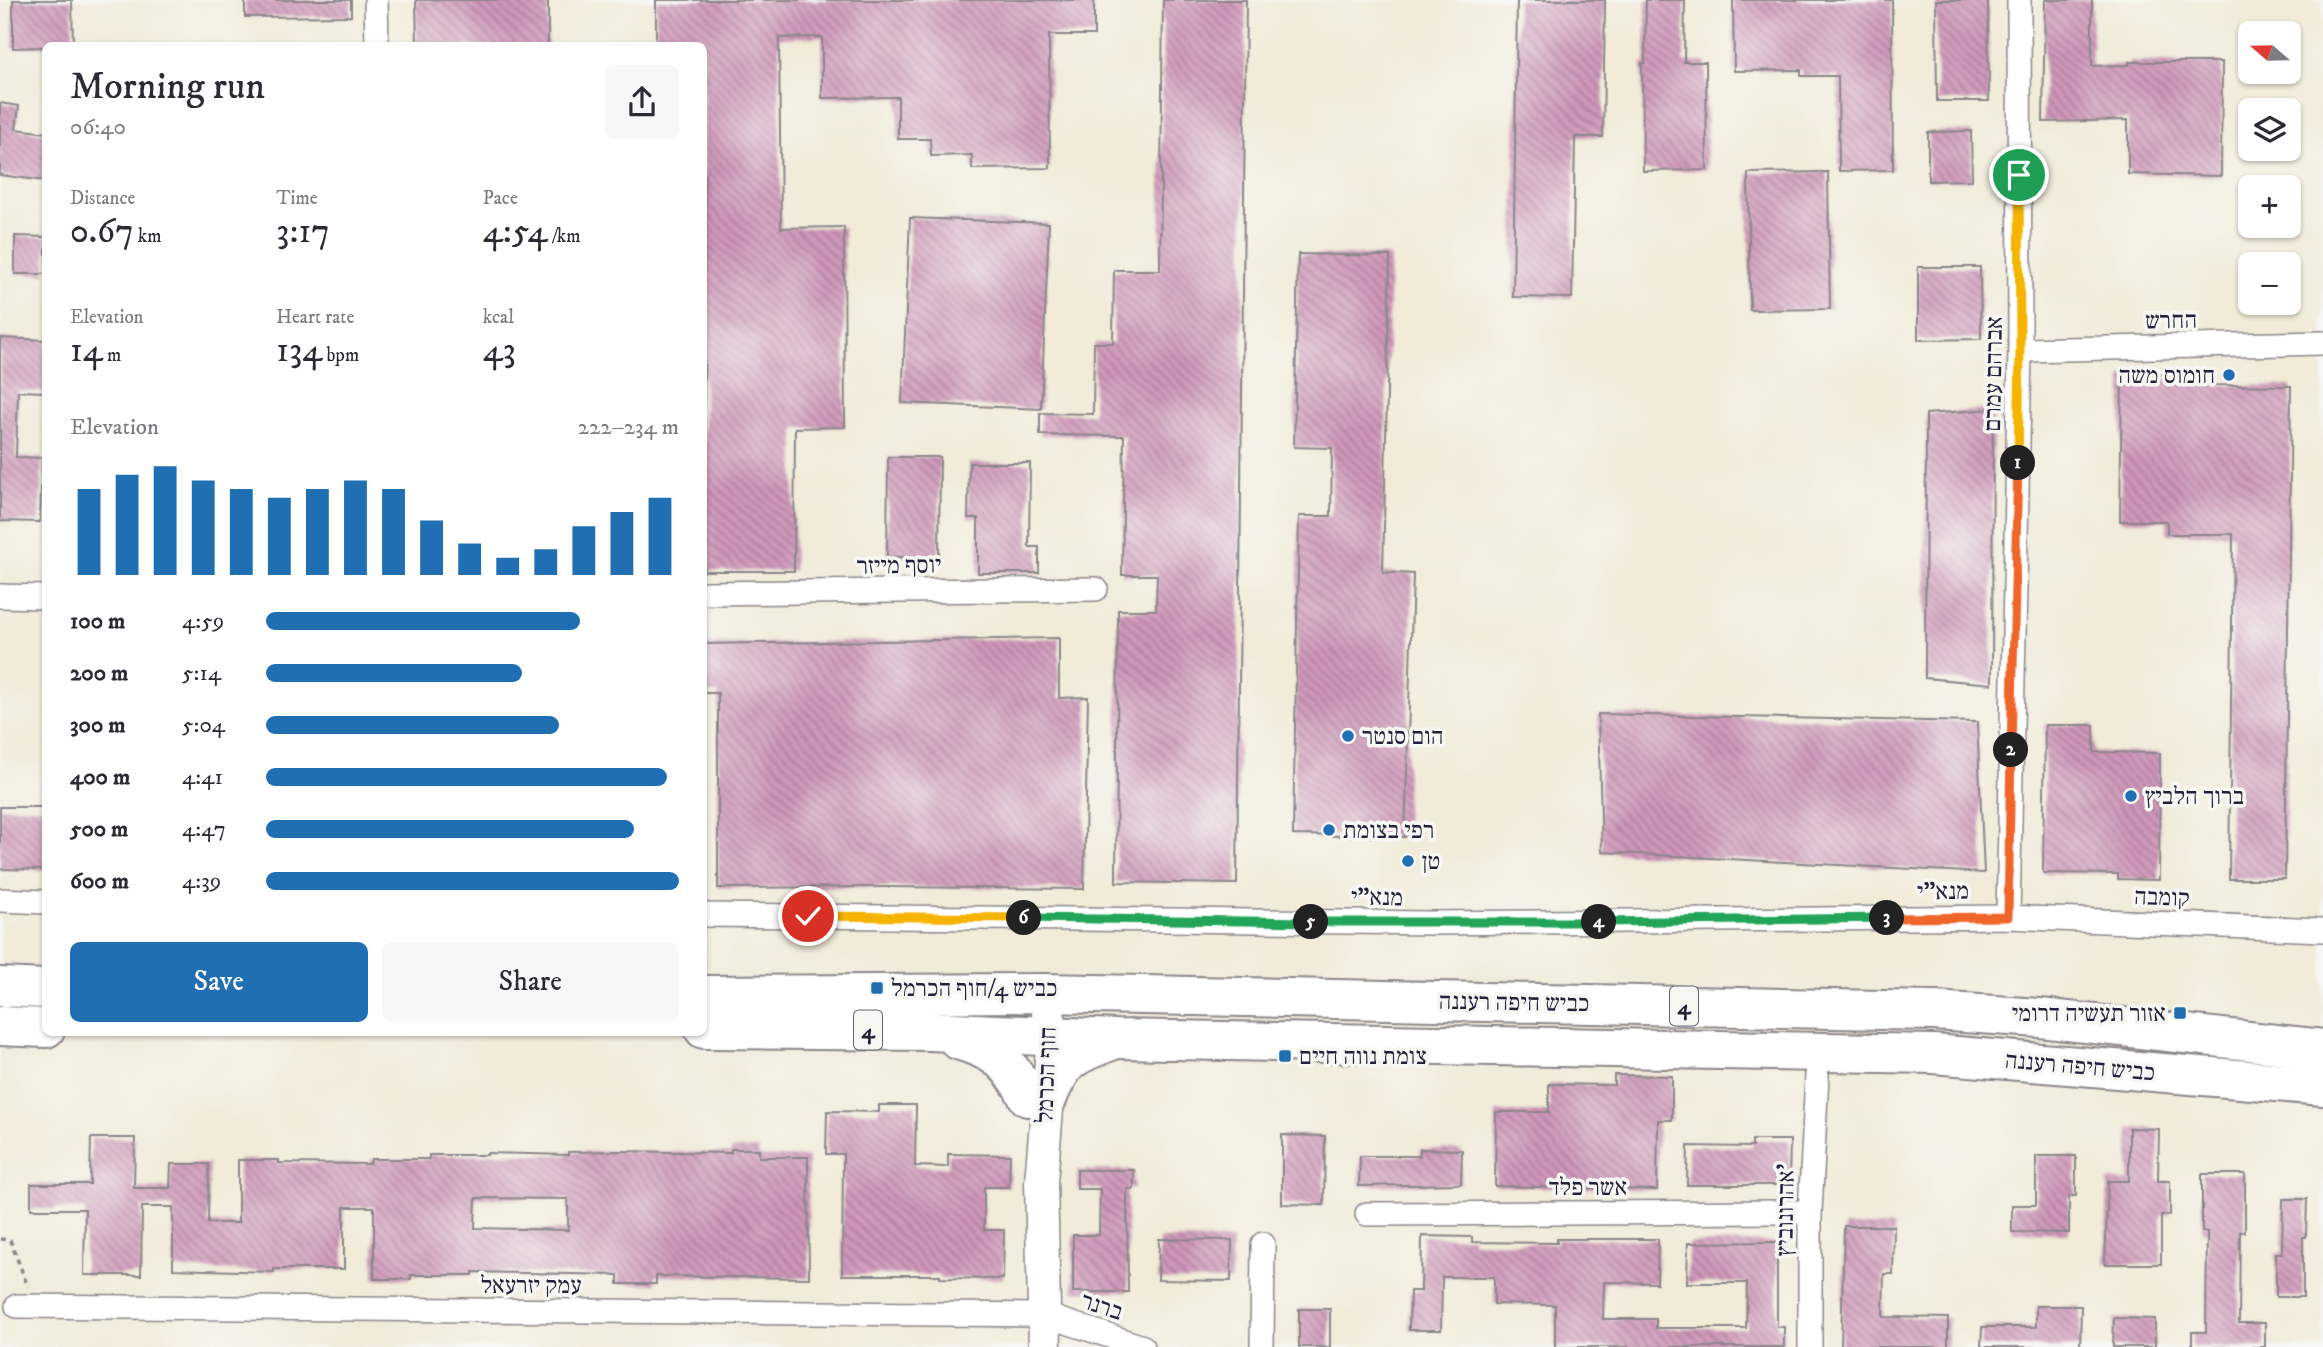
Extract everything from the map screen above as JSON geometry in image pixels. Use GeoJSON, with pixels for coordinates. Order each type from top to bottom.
{"type":"FeatureCollection","features":[{"type":"Feature","properties":{"kind":"highway"},"geometry":{"type":"LineString","coordinates":[[0,988],[42,989]]}},
{"type":"Feature","properties":{"kind":"highway","name":"כביש חיפה רעננה"},"geometry":{"type":"LineString","coordinates":[[707,995],[1044,993],[1934,1011],[2040,1018],[2313,1044]]}},
{"type":"Feature","properties":{"kind":"highway"},"geometry":{"type":"LineString","coordinates":[[0,1026],[42,1028]]}},
{"type":"Feature","properties":{"kind":"highway","name":"כביש חיפה רעננה"},"geometry":{"type":"LineString","coordinates":[[707,1030],[929,1031],[1116,1039],[1933,1054],[2323,1086]]}},
{"type":"Feature","properties":{"kind":"highway"},"geometry":{"type":"LineString","coordinates":[[929,1031],[982,1047],[1004,1060],[1037,1098],[1065,1064],[1083,1051],[1116,1039]]}},
{"type":"Feature","properties":{"kind":"street"},"geometry":{"type":"LineString","coordinates":[[376,0],[377,42]]}},
{"type":"Feature","properties":{"kind":"street","name":"אברהם עמרם"},"geometry":{"type":"LineString","coordinates":[[2008,917],[2020,350],[2019,0]]}},
{"type":"Feature","properties":{"kind":"street","name":"החרש"},"geometry":{"type":"LineString","coordinates":[[2020,350],[2323,343]]}},
{"type":"Feature","properties":{"kind":"street","name":"יוסף מייזר"},"geometry":{"type":"LineString","coordinates":[[707,593],[1096,589]]}},
{"type":"Feature","properties":{"kind":"street"},"geometry":{"type":"LineString","coordinates":[[0,596],[42,597]]}},
{"type":"Feature","properties":{"kind":"street"},"geometry":{"type":"LineString","coordinates":[[0,900],[42,902]]}},
{"type":"Feature","properties":{"kind":"street","name":"מנא\"י"},"geometry":{"type":"LineString","coordinates":[[707,915],[1433,923],[2008,917]]}},
{"type":"Feature","properties":{"kind":"street","name":"קומבה"},"geometry":{"type":"LineString","coordinates":[[2008,917],[2320,931]]}},
{"type":"Feature","properties":{"kind":"street","name":"חוף הכרמל"},"geometry":{"type":"LineString","coordinates":[[1044,993],[1037,1098],[1045,1347]]}},
{"type":"Feature","properties":{"kind":"street","name":"אהרונוביץ'"},"geometry":{"type":"LineString","coordinates":[[1810,1347],[1810,1212],[1816,1075]]}},
{"type":"Feature","properties":{"kind":"street","name":"אשר פלד"},"geometry":{"type":"LineString","coordinates":[[1367,1214],[1810,1212]]}},
{"type":"Feature","properties":{"kind":"street"},"geometry":{"type":"LineString","coordinates":[[1262,1347],[1263,1244]]}},
{"type":"Feature","properties":{"kind":"street","name":"עמק יזרעאל"},"geometry":{"type":"LineString","coordinates":[[26,1306],[1045,1315]]}},
{"type":"Feature","properties":{"kind":"street","name":"ברנר"},"geometry":{"type":"LineString","coordinates":[[1045,1315],[1143,1347]]}},
{"type":"Feature","properties":{"kind":"path"},"geometry":{"type":"LineString","coordinates":[[0,1240],[10,1240],[26,1306]]}},
{"type":"Feature","properties":{"kind":"building"},"geometry":{"type":"Polygon","coordinates":[[[13,0],[72,0],[73,42],[42,42],[42,47],[13,48],[13,0]]]}},
{"type":"Feature","properties":{"kind":"building"},"geometry":{"type":"Polygon","coordinates":[[[245,0],[351,0],[351,16],[245,17],[245,0]]]}},
{"type":"Feature","properties":{"kind":"building"},"geometry":{"type":"Polygon","coordinates":[[[416,0],[548,0],[548,42],[417,42],[416,0]]]}},
{"type":"Feature","properties":{"kind":"building"},"geometry":{"type":"Polygon","coordinates":[[[656,0],[1094,0],[1094,35],[1049,35],[1050,168],[972,169],[972,155],[931,156],[930,139],[898,139],[898,97],[822,98],[822,37],[779,38],[781,228],[844,227],[845,427],[795,428],[794,571],[707,571],[707,42],[656,42],[656,0]]]}},
{"type":"Feature","properties":{"kind":"building"},"geometry":{"type":"Polygon","coordinates":[[[1163,0],[1246,0],[1237,884],[1116,882],[1118,610],[1156,610],[1157,575],[1122,575],[1124,436],[1040,435],[1040,413],[1093,414],[1094,343],[1113,343],[1114,270],[1160,270],[1163,0]]]}},
{"type":"Feature","properties":{"kind":"building"},"geometry":{"type":"Polygon","coordinates":[[[1517,0],[1605,0],[1603,137],[1575,137],[1572,298],[1513,297],[1517,0]]]}},
{"type":"Feature","properties":{"kind":"building"},"geometry":{"type":"Polygon","coordinates":[[[1646,0],[1685,0],[1684,62],[1706,62],[1707,170],[1643,171],[1642,63],[1645,63],[1646,0]]]}},
{"type":"Feature","properties":{"kind":"building"},"geometry":{"type":"Polygon","coordinates":[[[1733,0],[1892,0],[1893,170],[1839,171],[1838,76],[1801,76],[1801,70],[1734,71],[1733,0]]]}},
{"type":"Feature","properties":{"kind":"building"},"geometry":{"type":"Polygon","coordinates":[[[1936,0],[1988,0],[1989,101],[1937,101],[1936,0]]]}},
{"type":"Feature","properties":{"kind":"building"},"geometry":{"type":"Polygon","coordinates":[[[2045,0],[2092,0],[2092,66],[2129,65],[2129,62],[2222,62],[2221,176],[2128,174],[2128,120],[2043,122],[2045,0]]]}},
{"type":"Feature","properties":{"kind":"building"},"geometry":{"type":"Polygon","coordinates":[[[0,103],[19,106],[16,129],[42,132],[42,180],[0,175],[0,103]]]}},
{"type":"Feature","properties":{"kind":"building"},"geometry":{"type":"Polygon","coordinates":[[[1971,131],[1972,180],[1928,181],[1928,132],[1971,131]]]}},
{"type":"Feature","properties":{"kind":"building"},"geometry":{"type":"Polygon","coordinates":[[[1828,172],[1830,309],[1750,310],[1748,173],[1828,172]]]}},
{"type":"Feature","properties":{"kind":"building"},"geometry":{"type":"Polygon","coordinates":[[[910,218],[1049,223],[1041,409],[902,403],[910,218]]]}},
{"type":"Feature","properties":{"kind":"building"},"geometry":{"type":"Polygon","coordinates":[[[15,236],[42,237],[42,274],[15,274],[15,236]]]}},
{"type":"Feature","properties":{"kind":"building"},"geometry":{"type":"Polygon","coordinates":[[[1298,254],[1390,256],[1383,572],[1413,574],[1405,837],[1293,835],[1299,516],[1331,516],[1332,448],[1294,447],[1298,254]]]}},
{"type":"Feature","properties":{"kind":"building"},"geometry":{"type":"Polygon","coordinates":[[[1918,267],[1980,267],[1981,339],[1918,340],[1918,267]]]}},
{"type":"Feature","properties":{"kind":"building"},"geometry":{"type":"Polygon","coordinates":[[[0,338],[42,340],[42,392],[18,391],[16,457],[42,458],[40,522],[0,521],[0,338]]]}},
{"type":"Feature","properties":{"kind":"building"},"geometry":{"type":"Polygon","coordinates":[[[2122,375],[2213,375],[2213,385],[2291,386],[2285,879],[2229,879],[2233,534],[2167,534],[2167,521],[2120,521],[2122,375]]]}},
{"type":"Feature","properties":{"kind":"building"},"geometry":{"type":"Polygon","coordinates":[[[1993,409],[1992,684],[1925,678],[1926,414],[1993,409]]]}},
{"type":"Feature","properties":{"kind":"building"},"geometry":{"type":"Polygon","coordinates":[[[888,457],[940,457],[939,557],[887,557],[888,457]]]}},
{"type":"Feature","properties":{"kind":"building"},"geometry":{"type":"Polygon","coordinates":[[[969,463],[1030,463],[1029,547],[1039,547],[1039,573],[978,573],[978,518],[968,518],[969,463]]]}},
{"type":"Feature","properties":{"kind":"building"},"geometry":{"type":"Polygon","coordinates":[[[1059,638],[1059,698],[1088,697],[1084,889],[718,888],[718,693],[707,693],[707,644],[1059,638]]]}},
{"type":"Feature","properties":{"kind":"building"},"geometry":{"type":"Polygon","coordinates":[[[1598,714],[1977,722],[1984,873],[1602,852],[1598,714]]]}},
{"type":"Feature","properties":{"kind":"building"},"geometry":{"type":"Polygon","coordinates":[[[2045,725],[2094,725],[2094,752],[2160,753],[2159,880],[2118,879],[2118,874],[2043,873],[2045,725]]]}},
{"type":"Feature","properties":{"kind":"building"},"geometry":{"type":"Polygon","coordinates":[[[0,807],[42,807],[42,870],[0,869],[0,807]]]}},
{"type":"Feature","properties":{"kind":"building"},"geometry":{"type":"Polygon","coordinates":[[[1614,1075],[1672,1076],[1672,1120],[1658,1120],[1657,1190],[1495,1186],[1496,1112],[1549,1112],[1549,1084],[1614,1085],[1614,1075]]]}},
{"type":"Feature","properties":{"kind":"building"},"geometry":{"type":"Polygon","coordinates":[[[879,1105],[916,1105],[915,1166],[948,1167],[948,1154],[1010,1155],[1009,1187],[984,1187],[984,1230],[1004,1230],[1003,1279],[940,1278],[940,1275],[842,1275],[843,1154],[826,1154],[827,1111],[879,1112],[879,1105]]]}},
{"type":"Feature","properties":{"kind":"building"},"geometry":{"type":"Polygon","coordinates":[[[2129,1128],[2159,1129],[2158,1181],[2170,1181],[2170,1215],[2161,1215],[2161,1264],[2105,1264],[2108,1181],[2129,1181],[2129,1128]]]}},
{"type":"Feature","properties":{"kind":"building"},"geometry":{"type":"Polygon","coordinates":[[[1282,1135],[1325,1136],[1324,1205],[1282,1204],[1282,1135]]]}},
{"type":"Feature","properties":{"kind":"building"},"geometry":{"type":"Polygon","coordinates":[[[91,1138],[135,1138],[134,1188],[170,1188],[171,1164],[209,1164],[208,1223],[238,1223],[238,1160],[370,1164],[371,1159],[429,1159],[429,1155],[568,1155],[568,1152],[620,1151],[731,1153],[731,1149],[759,1149],[759,1157],[808,1157],[809,1278],[656,1276],[656,1284],[618,1284],[618,1275],[473,1272],[473,1275],[411,1275],[411,1279],[374,1279],[374,1207],[344,1207],[344,1269],[274,1269],[274,1272],[173,1269],[173,1207],[142,1207],[141,1275],[84,1275],[85,1209],[31,1209],[31,1184],[90,1184],[91,1138]],[[476,1198],[475,1228],[568,1230],[568,1199],[476,1198]]]}},
{"type":"Feature","properties":{"kind":"building"},"geometry":{"type":"Polygon","coordinates":[[[1752,1140],[1790,1140],[1789,1185],[1687,1185],[1688,1146],[1752,1147],[1752,1140]]]}},
{"type":"Feature","properties":{"kind":"building"},"geometry":{"type":"Polygon","coordinates":[[[1420,1149],[1462,1150],[1461,1184],[1359,1186],[1360,1156],[1420,1156],[1420,1149]]]}},
{"type":"Feature","properties":{"kind":"building"},"geometry":{"type":"Polygon","coordinates":[[[2036,1156],[2076,1156],[2076,1196],[2069,1196],[2069,1233],[2012,1232],[2012,1205],[2036,1205],[2036,1156]]]}},
{"type":"Feature","properties":{"kind":"building"},"geometry":{"type":"Polygon","coordinates":[[[1077,1170],[1134,1170],[1134,1189],[1127,1189],[1128,1292],[1073,1292],[1073,1235],[1099,1235],[1100,1189],[1077,1189],[1077,1170]]]}},
{"type":"Feature","properties":{"kind":"building"},"geometry":{"type":"Polygon","coordinates":[[[2202,1174],[2245,1174],[2245,1232],[2240,1232],[2239,1323],[2265,1323],[2265,1347],[2192,1347],[2192,1332],[2206,1332],[2207,1232],[2202,1232],[2202,1174]]]}},
{"type":"Feature","properties":{"kind":"building"},"geometry":{"type":"Polygon","coordinates":[[[2283,1199],[2307,1199],[2306,1237],[2303,1237],[2303,1297],[2276,1297],[2276,1253],[2282,1253],[2283,1199]]]}},
{"type":"Feature","properties":{"kind":"building"},"geometry":{"type":"Polygon","coordinates":[[[1844,1226],[1894,1226],[1893,1274],[1884,1274],[1883,1317],[1948,1318],[1948,1347],[1841,1347],[1844,1226]]]}},
{"type":"Feature","properties":{"kind":"building"},"geometry":{"type":"Polygon","coordinates":[[[1422,1236],[1472,1237],[1472,1242],[1557,1243],[1557,1239],[1658,1239],[1657,1283],[1604,1282],[1603,1319],[1656,1319],[1656,1328],[1746,1328],[1747,1283],[1687,1283],[1688,1243],[1777,1242],[1777,1327],[1784,1327],[1784,1347],[1555,1347],[1555,1305],[1494,1304],[1494,1277],[1442,1277],[1441,1330],[1409,1330],[1410,1291],[1421,1291],[1422,1236]]]}},
{"type":"Feature","properties":{"kind":"building"},"geometry":{"type":"Polygon","coordinates":[[[1159,1239],[1232,1240],[1231,1281],[1158,1280],[1159,1239]]]}},
{"type":"Feature","properties":{"kind":"building"},"geometry":{"type":"Polygon","coordinates":[[[2036,1306],[2081,1306],[2080,1347],[1981,1347],[1982,1327],[2036,1327],[2036,1306]]]}},
{"type":"Feature","properties":{"kind":"building"},"geometry":{"type":"Polygon","coordinates":[[[1299,1309],[1330,1309],[1330,1347],[1299,1347],[1299,1309]]]}},
{"type":"Feature","properties":{"kind":"building"},"geometry":{"type":"Polygon","coordinates":[[[2114,1318],[2155,1319],[2155,1347],[2113,1347],[2114,1318]]]}},
{"type":"Feature","properties":{"kind":"place","name":"חומוס משה"},"geometry":{"type":"Point","coordinates":[2229,375]}},
{"type":"Feature","properties":{"kind":"place","name":"הום סנטר"},"geometry":{"type":"Point","coordinates":[1348,736]}},
{"type":"Feature","properties":{"kind":"place","name":"ברוך הלביץ"},"geometry":{"type":"Point","coordinates":[2131,796]}},
{"type":"Feature","properties":{"kind":"place","name":"רפי בצומת"},"geometry":{"type":"Point","coordinates":[1329,830]}},
{"type":"Feature","properties":{"kind":"place","name":"טן"},"geometry":{"type":"Point","coordinates":[1408,861]}},
{"type":"Feature","properties":{"kind":"place","name":"כביש 4/חוף הכרמל"},"geometry":{"type":"Point","coordinates":[877,988]}},
{"type":"Feature","properties":{"kind":"place","name":"אזור תעשיה דרומי"},"geometry":{"type":"Point","coordinates":[2180,1013]}},
{"type":"Feature","properties":{"kind":"place","name":"צומת נווה חיים"},"geometry":{"type":"Point","coordinates":[1285,1056]}},
{"type":"Feature","properties":{"kind":"route"},"geometry":{"type":"LineString","coordinates":[[808,916],[1433,923],[2008,917],[2020,350],[2019,175]]}}]}
